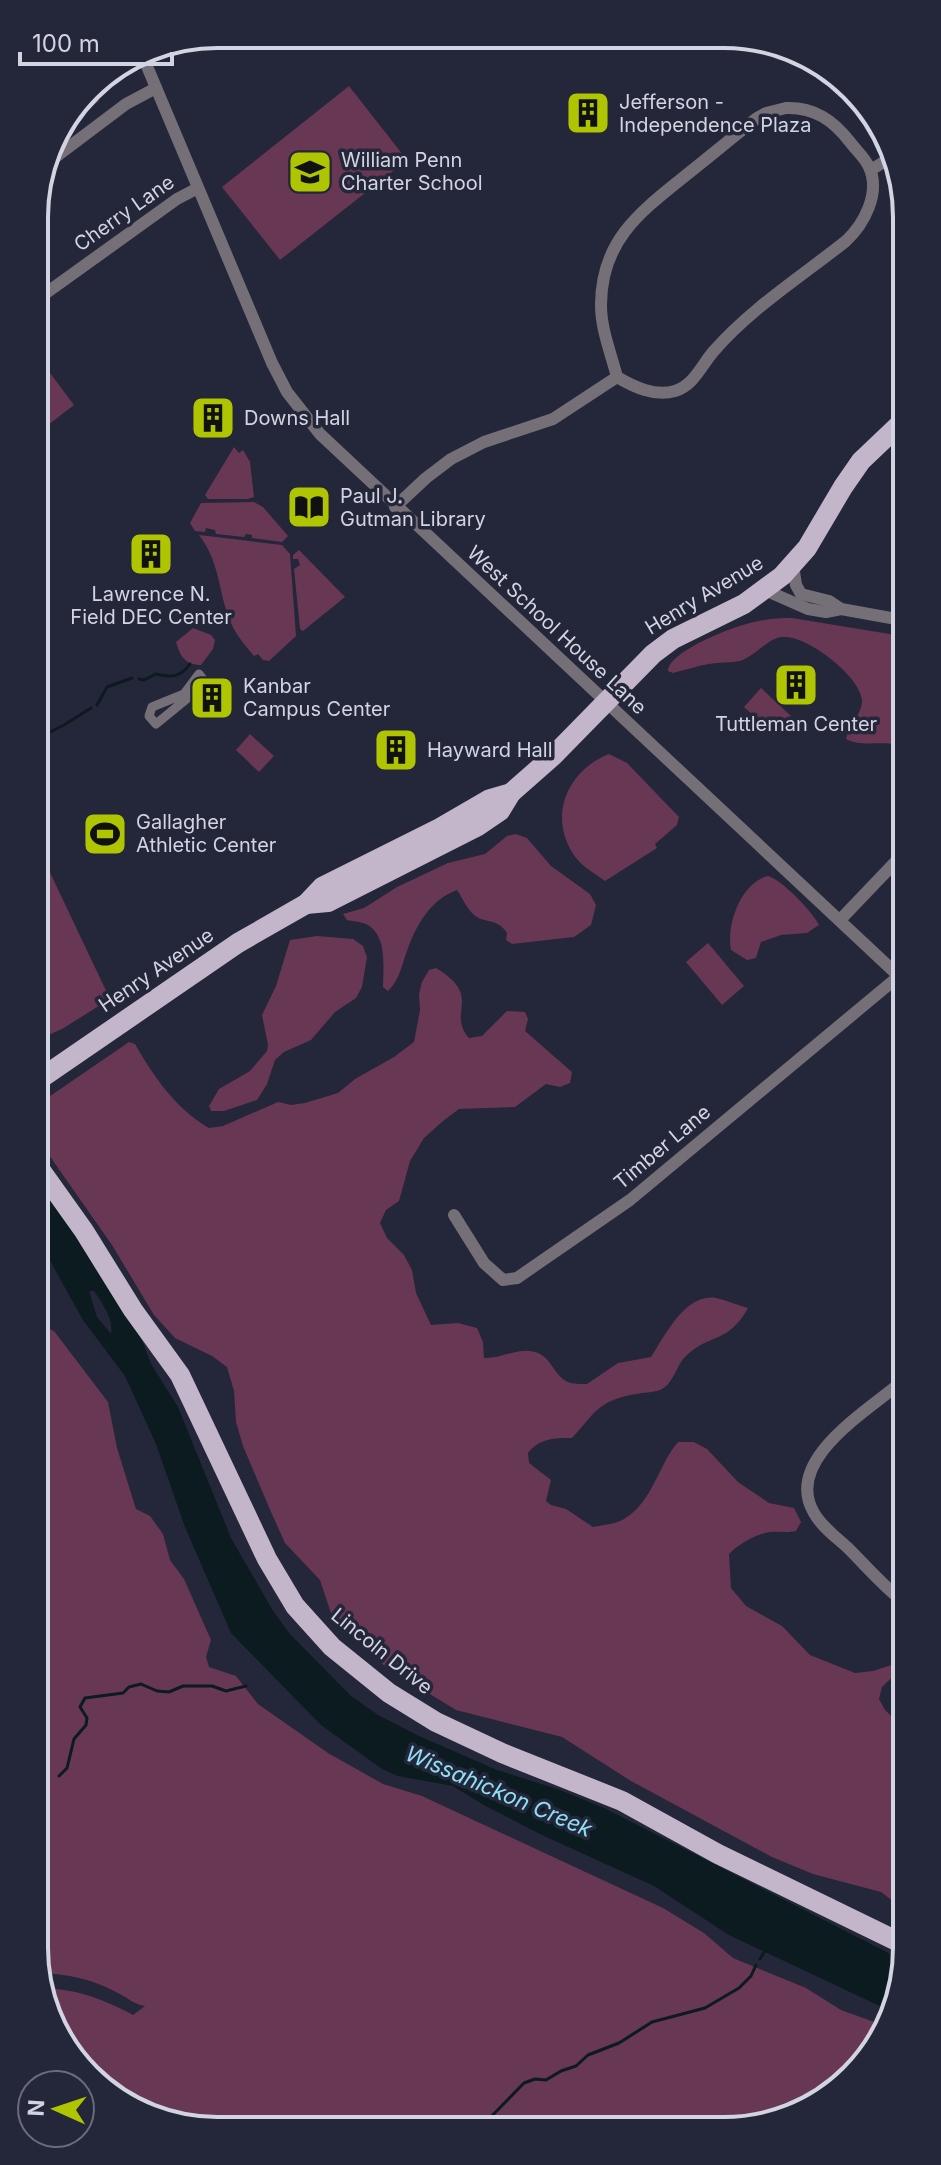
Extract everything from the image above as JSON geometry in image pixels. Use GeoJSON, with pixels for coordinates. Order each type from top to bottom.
{"type":"FeatureCollection","features":[{"type":"Feature","properties":{"kind":"main road","name":"Henry Avenue"},"geometry":{"type":"LineString","coordinates":[[48,1074],[238,943],[306,904],[328,902],[461,836],[500,811],[511,793],[547,762],[632,672],[663,646],[765,590],[793,565],[815,536],[861,461],[893,431]]}},
{"type":"Feature","properties":{"kind":"main road","name":"Lincoln Drive"},"geometry":{"type":"LineString","coordinates":[[48,1167],[146,1315],[201,1387],[272,1542],[299,1591],[324,1622],[351,1648],[408,1692],[441,1711],[506,1742],[610,1782],[739,1852],[893,1927]]}},
{"type":"Feature","properties":{"kind":"main road","name":"Lincoln Drive"},"geometry":{"type":"LineString","coordinates":[[48,1180],[180,1375],[276,1575],[306,1620],[332,1647],[389,1693],[444,1726],[622,1801],[718,1854],[893,1939]]}},
{"type":"Feature","properties":{"kind":"street","name":"West School House Lane"},"geometry":{"type":"LineString","coordinates":[[146,63],[287,392],[320,434],[893,970]]}},
{"type":"Feature","properties":{"kind":"street"},"geometry":{"type":"LineString","coordinates":[[61,153],[126,104],[156,88]]}},
{"type":"Feature","properties":{"kind":"street"},"geometry":{"type":"LineString","coordinates":[[786,108],[806,110],[829,120],[843,132],[871,170],[869,206],[854,233],[732,333],[691,382],[674,391],[655,393],[617,377],[602,320],[604,279],[620,237],[644,209],[766,113],[786,108]]}},
{"type":"Feature","properties":{"kind":"street"},"geometry":{"type":"LineString","coordinates":[[871,170],[883,162]]}},
{"type":"Feature","properties":{"kind":"street","name":"Cherry Lane"},"geometry":{"type":"LineString","coordinates":[[48,292],[177,199],[198,188]]}},
{"type":"Feature","properties":{"kind":"street"},"geometry":{"type":"LineString","coordinates":[[395,507],[451,459],[484,442],[553,419],[617,377]]}},
{"type":"Feature","properties":{"kind":"street"},"geometry":{"type":"LineString","coordinates":[[793,565],[796,585],[801,594],[829,601],[841,609]]}},
{"type":"Feature","properties":{"kind":"street"},"geometry":{"type":"LineString","coordinates":[[765,590],[808,609],[826,612],[841,609],[893,618]]}},
{"type":"Feature","properties":{"kind":"street"},"geometry":{"type":"LineString","coordinates":[[199,674],[206,683],[159,721],[156,724],[149,716],[152,707],[180,697],[199,674]]}},
{"type":"Feature","properties":{"kind":"street"},"geometry":{"type":"LineString","coordinates":[[840,920],[893,864]]}},
{"type":"Feature","properties":{"kind":"street","name":"Timber Lane"},"geometry":{"type":"LineString","coordinates":[[454,1215],[490,1270],[503,1280],[517,1278],[630,1200],[893,985]]}},
{"type":"Feature","properties":{"kind":"street"},"geometry":{"type":"LineString","coordinates":[[893,1389],[822,1449],[811,1467],[807,1486],[811,1507],[821,1523],[893,1592]]}},
{"type":"Feature","properties":{"kind":"shaded area"},"geometry":{"type":"Polygon","coordinates":[[[349,86],[407,160],[280,260],[222,187],[349,86]]]}},
{"type":"Feature","properties":{"kind":"shaded area"},"geometry":{"type":"Polygon","coordinates":[[[48,370],[74,405],[48,425],[48,370]]]}},
{"type":"Feature","properties":{"kind":"shaded area"},"geometry":{"type":"Polygon","coordinates":[[[234,447],[239,453],[243,450],[250,462],[254,497],[208,499],[205,495],[234,447]]]}},
{"type":"Feature","properties":{"kind":"shaded area"},"geometry":{"type":"Polygon","coordinates":[[[254,502],[263,507],[288,536],[282,542],[252,538],[252,535],[246,534],[244,537],[216,534],[215,530],[206,528],[205,532],[195,531],[190,523],[201,503],[254,502]]]}},
{"type":"Feature","properties":{"kind":"shaded area"},"geometry":{"type":"Polygon","coordinates":[[[199,535],[282,545],[290,554],[296,636],[269,661],[258,654],[254,656],[235,631],[214,563],[199,535]]]}},
{"type":"Feature","properties":{"kind":"shaded area"},"geometry":{"type":"Polygon","coordinates":[[[299,550],[345,597],[303,631],[300,629],[294,569],[300,565],[298,559],[293,559],[299,550]]]}},
{"type":"Feature","properties":{"kind":"shaded area"},"geometry":{"type":"Polygon","coordinates":[[[792,618],[893,635],[893,745],[859,743],[846,739],[862,705],[859,690],[831,659],[793,638],[777,638],[740,661],[709,664],[673,673],[668,671],[679,655],[718,634],[745,624],[792,618]]]}},
{"type":"Feature","properties":{"kind":"shaded area"},"geometry":{"type":"Polygon","coordinates":[[[193,628],[211,635],[215,640],[213,649],[201,665],[184,659],[176,642],[193,628]]]}},
{"type":"Feature","properties":{"kind":"shaded area"},"geometry":{"type":"Polygon","coordinates":[[[761,688],[791,716],[774,735],[744,707],[761,688]]]}},
{"type":"Feature","properties":{"kind":"shaded area"},"geometry":{"type":"Polygon","coordinates":[[[250,734],[274,756],[259,772],[236,750],[250,734]]]}},
{"type":"Feature","properties":{"kind":"shaded area"},"geometry":{"type":"Polygon","coordinates":[[[609,754],[627,763],[679,817],[677,825],[655,844],[657,848],[605,881],[575,857],[565,837],[562,822],[567,794],[574,781],[583,770],[609,754]]]}},
{"type":"Feature","properties":{"kind":"shaded area"},"geometry":{"type":"Polygon","coordinates":[[[516,834],[527,838],[551,866],[590,894],[596,905],[591,925],[574,937],[512,944],[506,940],[507,933],[503,928],[476,917],[457,890],[432,906],[411,941],[395,982],[388,991],[383,987],[383,952],[378,936],[366,924],[347,920],[343,914],[364,908],[397,887],[448,863],[485,854],[507,836],[516,834]]]}},
{"type":"Feature","properties":{"kind":"shaded area"},"geometry":{"type":"Polygon","coordinates":[[[48,868],[110,999],[48,1035],[48,868]]]}},
{"type":"Feature","properties":{"kind":"shaded area"},"geometry":{"type":"Polygon","coordinates":[[[768,876],[796,897],[819,925],[807,933],[781,935],[761,942],[756,958],[747,960],[731,950],[733,917],[743,895],[758,880],[768,876]]]}},
{"type":"Feature","properties":{"kind":"shaded area"},"geometry":{"type":"Polygon","coordinates":[[[317,936],[353,939],[363,946],[367,957],[362,987],[356,998],[335,1012],[311,1040],[284,1052],[275,1060],[267,1084],[257,1100],[224,1111],[211,1111],[209,1106],[219,1089],[250,1071],[267,1051],[262,1015],[276,986],[290,940],[317,936]]]}},
{"type":"Feature","properties":{"kind":"shaded area"},"geometry":{"type":"Polygon","coordinates":[[[708,943],[744,986],[722,1005],[686,962],[708,943]]]}},
{"type":"Feature","properties":{"kind":"shaded area"},"geometry":{"type":"Polygon","coordinates":[[[436,968],[458,987],[461,1020],[469,1038],[482,1036],[507,1011],[525,1012],[528,1019],[525,1031],[572,1072],[570,1083],[560,1087],[546,1084],[515,1107],[459,1109],[424,1138],[410,1161],[399,1201],[386,1210],[380,1223],[387,1238],[404,1255],[412,1270],[416,1293],[431,1325],[458,1323],[477,1328],[483,1342],[484,1358],[522,1351],[541,1354],[563,1379],[572,1383],[587,1384],[618,1363],[651,1357],[677,1318],[695,1302],[716,1298],[748,1308],[726,1333],[686,1356],[665,1387],[605,1404],[572,1438],[537,1444],[528,1453],[529,1463],[551,1480],[546,1501],[566,1509],[593,1527],[617,1522],[634,1512],[649,1493],[678,1442],[694,1442],[707,1449],[738,1482],[769,1503],[794,1508],[801,1522],[796,1531],[759,1535],[729,1554],[731,1588],[746,1606],[782,1626],[810,1655],[855,1673],[893,1665],[893,1676],[882,1687],[879,1699],[893,1718],[893,1901],[881,1892],[813,1874],[772,1857],[631,1781],[562,1737],[456,1710],[387,1668],[355,1640],[332,1616],[320,1580],[285,1543],[243,1446],[227,1367],[175,1338],[154,1315],[112,1245],[48,1154],[48,1097],[129,1042],[135,1044],[176,1102],[209,1128],[223,1126],[278,1102],[291,1105],[305,1103],[338,1093],[414,1042],[420,1010],[419,994],[429,970],[436,968]]]}},
{"type":"Feature","properties":{"kind":"shaded area"},"geometry":{"type":"Polygon","coordinates":[[[48,1329],[54,1331],[108,1402],[117,1448],[136,1509],[150,1516],[163,1534],[170,1560],[184,1579],[211,1640],[206,1657],[209,1667],[236,1676],[258,1704],[328,1753],[383,1784],[422,1796],[663,1908],[704,1933],[733,1958],[806,1988],[841,2010],[876,2023],[851,2059],[818,2089],[789,2104],[746,2116],[206,2117],[152,2104],[132,2094],[97,2068],[71,2032],[53,1989],[88,1996],[133,2015],[145,2006],[89,1981],[50,1974],[49,1970],[48,1329]]]}},
{"type":"Feature","properties":{"kind":"water","name":"Wissahickon Creek"},"geometry":{"type":"Polygon","coordinates":[[[48,1191],[138,1330],[151,1364],[178,1407],[231,1538],[273,1611],[290,1634],[351,1696],[378,1715],[419,1736],[497,1770],[604,1808],[893,1955],[890,1981],[882,2007],[729,1935],[654,1886],[542,1835],[453,1786],[398,1776],[382,1769],[321,1725],[231,1633],[185,1527],[156,1444],[125,1376],[83,1320],[48,1257],[48,1191]],[[89,1291],[97,1317],[111,1334],[109,1317],[94,1291],[89,1291]]]}},
{"type":"Feature","properties":{"kind":"waterway"},"geometry":{"type":"LineString","coordinates":[[139,679],[156,674],[175,675],[190,664]]}},
{"type":"Feature","properties":{"kind":"waterway"},"geometry":{"type":"LineString","coordinates":[[97,705],[107,687],[132,678]]}},
{"type":"Feature","properties":{"kind":"waterway"},"geometry":{"type":"LineString","coordinates":[[48,733],[91,708]]}},
{"type":"Feature","properties":{"kind":"waterway"},"geometry":{"type":"LineString","coordinates":[[59,1776],[67,1768],[74,1739],[86,1725],[87,1718],[80,1707],[85,1698],[123,1693],[129,1687],[141,1684],[169,1692],[183,1686],[212,1686],[226,1691],[246,1686]]}},
{"type":"Feature","properties":{"kind":"waterway"},"geometry":{"type":"LineString","coordinates":[[760,1959],[766,1949]]}},
{"type":"Feature","properties":{"kind":"waterway"},"geometry":{"type":"LineString","coordinates":[[491,2117],[524,2083],[535,2079],[546,2080],[576,2066],[588,2055],[619,2043],[652,2022],[705,2008],[739,1988],[751,1976],[756,1965]]}},
{"type":"Feature","properties":{"kind":"place","name":"Jefferson - Independence Plaza"},"geometry":{"type":"Point","coordinates":[588,113]}},
{"type":"Feature","properties":{"kind":"place","name":"William Penn Charter School"},"geometry":{"type":"Point","coordinates":[310,172]}},
{"type":"Feature","properties":{"kind":"place","name":"Downs Hall"},"geometry":{"type":"Point","coordinates":[213,418]}},
{"type":"Feature","properties":{"kind":"place","name":"Paul J. Gutman Library"},"geometry":{"type":"Point","coordinates":[309,507]}},
{"type":"Feature","properties":{"kind":"place","name":"Lawrence N. Field DEC Center"},"geometry":{"type":"Point","coordinates":[151,554]}},
{"type":"Feature","properties":{"kind":"place","name":"Tuttleman Center"},"geometry":{"type":"Point","coordinates":[796,685]}},
{"type":"Feature","properties":{"kind":"place","name":"Kanbar Campus Center"},"geometry":{"type":"Point","coordinates":[212,698]}},
{"type":"Feature","properties":{"kind":"place","name":"Hayward Hall"},"geometry":{"type":"Point","coordinates":[396,750]}},
{"type":"Feature","properties":{"kind":"place","name":"Gallagher Athletic Center"},"geometry":{"type":"Point","coordinates":[105,834]}}]}
